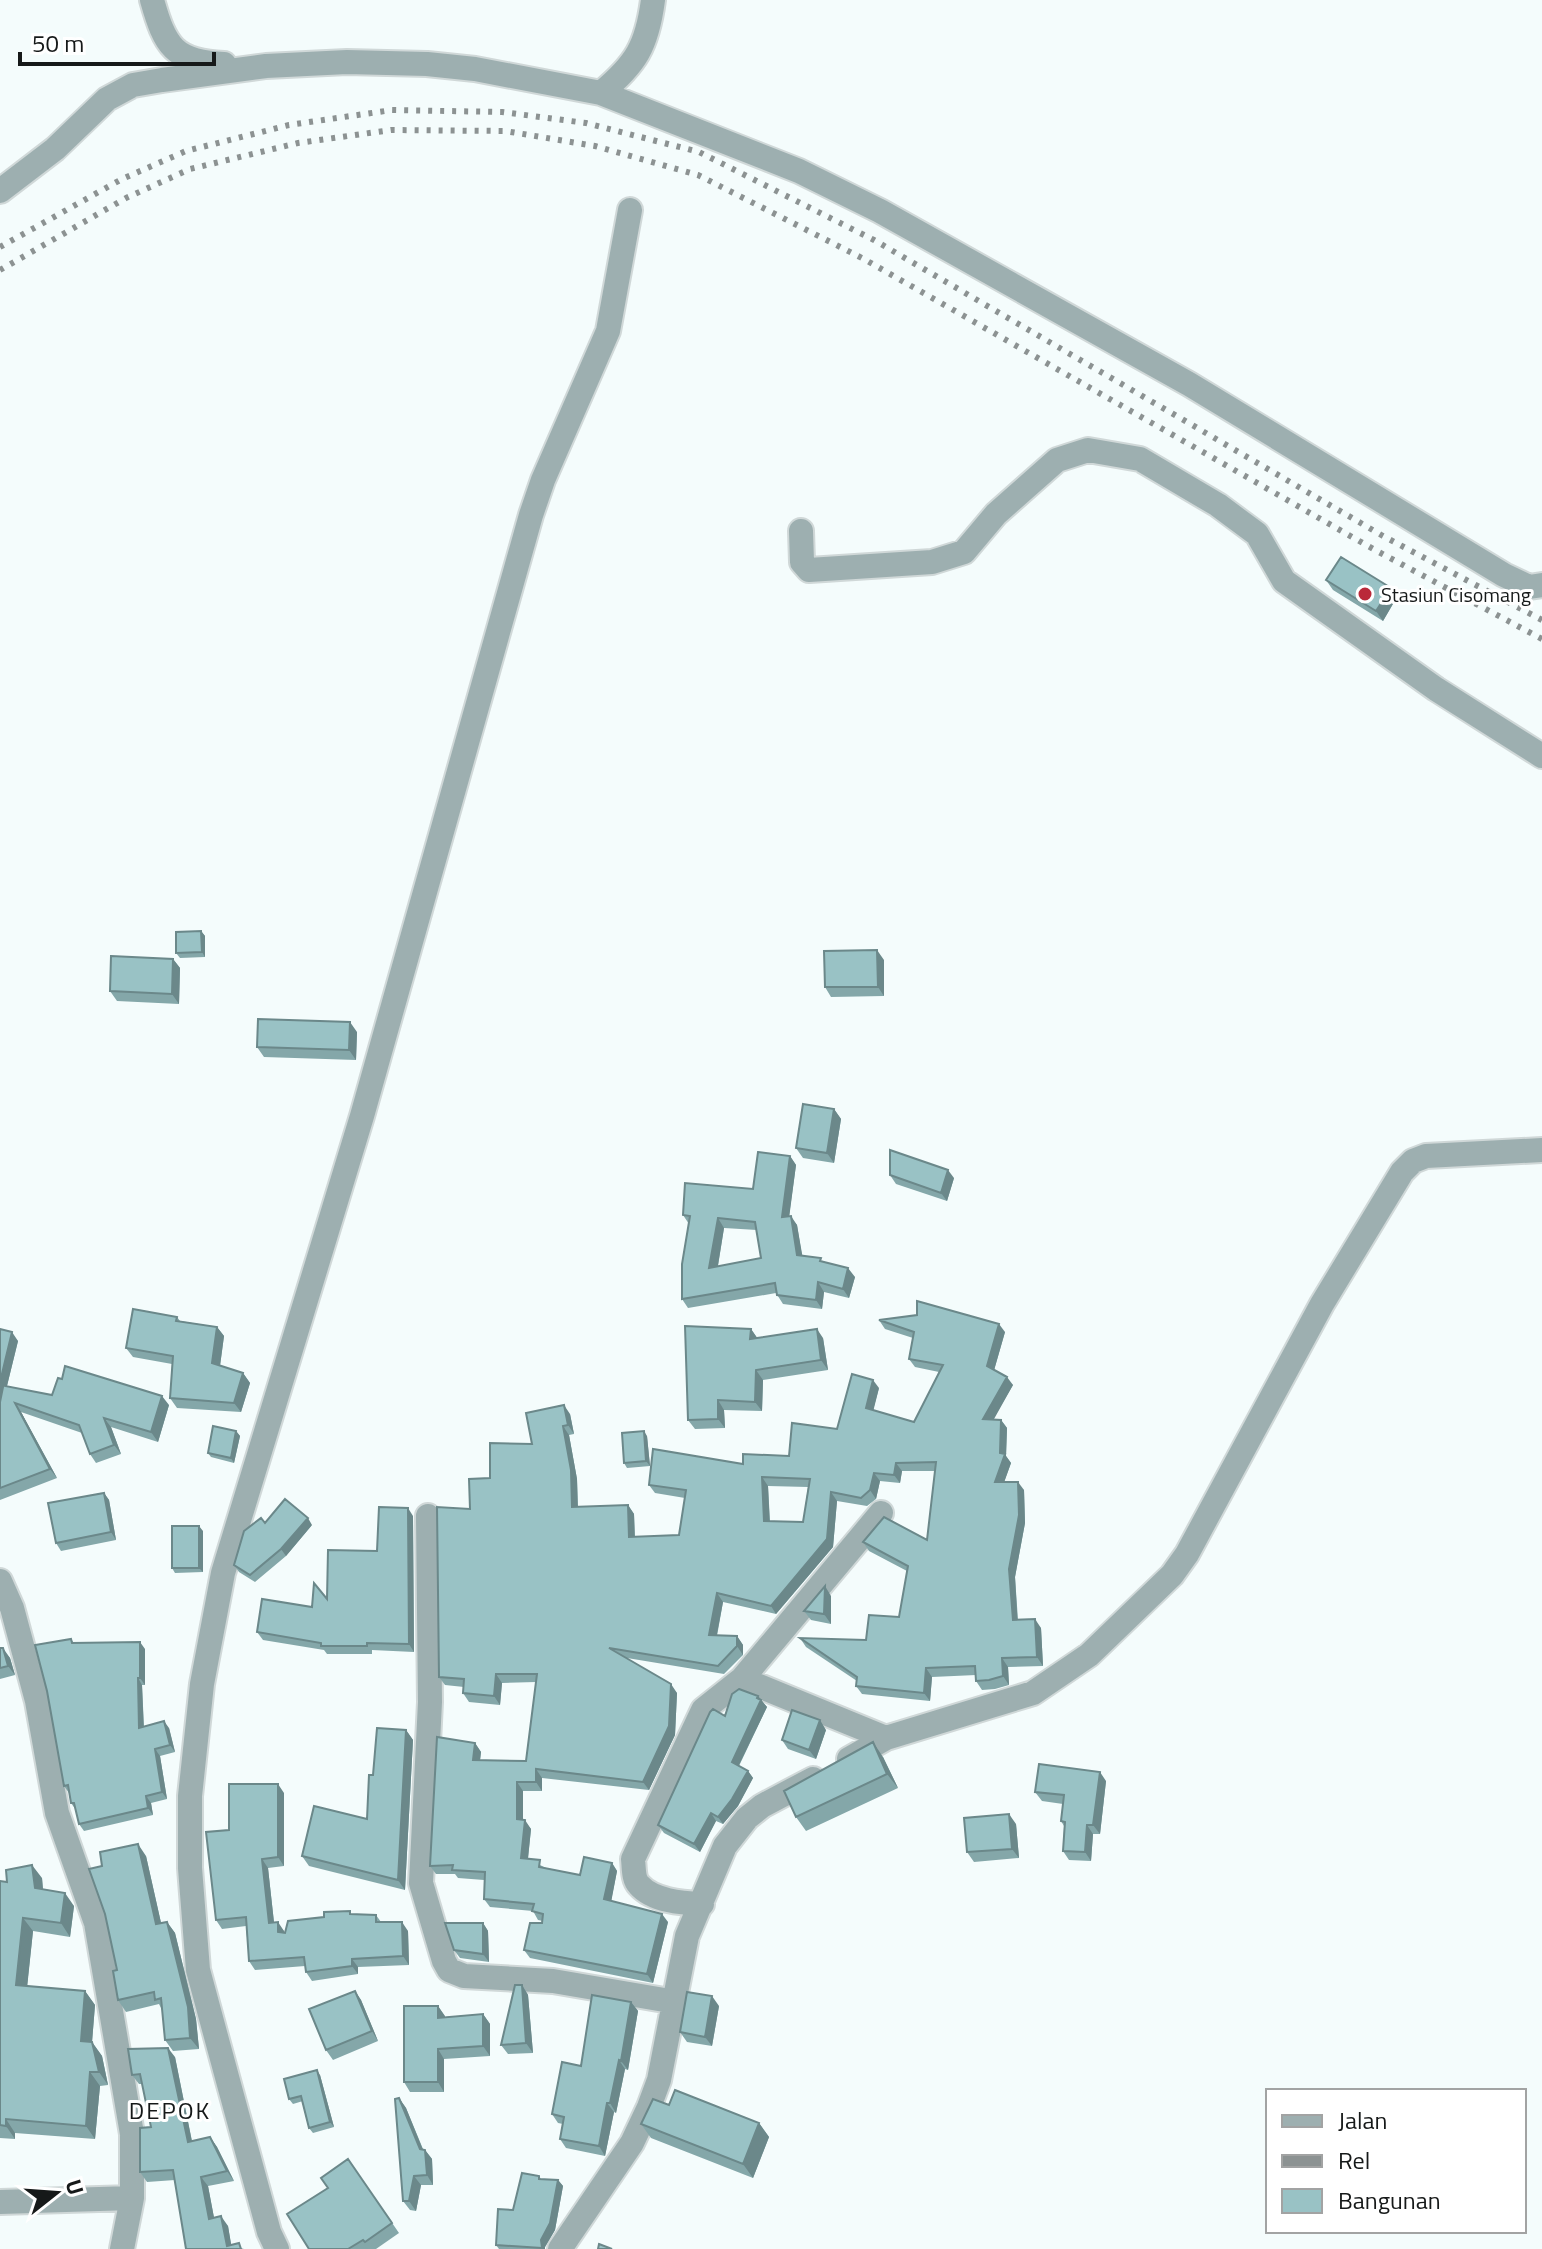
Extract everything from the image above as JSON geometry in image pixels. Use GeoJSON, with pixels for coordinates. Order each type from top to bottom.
{"type":"FeatureCollection","features":[{"type":"Feature","properties":{"kind":"street"},"geometry":{"type":"LineString","coordinates":[[152,0],[159,27],[172,46],[187,59],[266,66]]}},
{"type":"Feature","properties":{"kind":"street"},"geometry":{"type":"LineString","coordinates":[[601,93],[627,71],[638,55],[649,30],[653,0]]}},
{"type":"Feature","properties":{"kind":"street"},"geometry":{"type":"LineString","coordinates":[[0,191],[55,149],[107,99],[133,85],[266,66],[347,62],[427,64],[489,71],[601,93],[799,171],[880,211],[1150,361],[1504,575],[1529,587],[1542,585]]}},
{"type":"Feature","properties":{"kind":"street"},"geometry":{"type":"LineString","coordinates":[[277,2249],[269,2232],[198,1970],[192,1909],[190,1796],[211,1631],[242,1507],[362,1116],[531,515],[543,480],[608,331],[630,210]]}},
{"type":"Feature","properties":{"kind":"street"},"geometry":{"type":"LineString","coordinates":[[801,531],[802,562],[809,570],[932,562],[964,552],[996,514],[1057,460],[1088,450],[1140,459],[1218,505],[1257,534],[1284,581],[1436,689],[1542,756]]}},
{"type":"Feature","properties":{"kind":"street"},"geometry":{"type":"LineString","coordinates":[[560,2249],[632,2143],[649,2107],[659,2080],[687,1936],[725,1846],[747,1818],[762,1806],[886,1738],[1033,1693],[1089,1655],[1172,1575],[1209,1514],[1322,1304],[1402,1172],[1413,1161],[1443,1154],[1542,1150]]}},
{"type":"Feature","properties":{"kind":"street"},"geometry":{"type":"LineString","coordinates":[[702,1904],[671,1903],[639,1886],[633,1859],[703,1710],[742,1679],[881,1513]]}},
{"type":"Feature","properties":{"kind":"street"},"geometry":{"type":"LineString","coordinates":[[428,1516],[430,1702],[421,1883],[444,1961],[449,1970],[464,1976],[553,1981],[676,2002]]}},
{"type":"Feature","properties":{"kind":"street"},"geometry":{"type":"LineString","coordinates":[[0,1581],[12,1608],[37,1701],[57,1813],[96,1923],[132,2134],[132,2198],[122,2249]]}},
{"type":"Feature","properties":{"kind":"street"},"geometry":{"type":"LineString","coordinates":[[742,1679],[886,1738]]}},
{"type":"Feature","properties":{"kind":"street"},"geometry":{"type":"LineString","coordinates":[[0,2202],[132,2198]]}},
{"type":"Feature","properties":{"kind":"building","name":"Stasiun Cisomang"},"geometry":{"type":"Polygon","coordinates":[[[1341,557],[1391,588],[1376,611],[1326,580],[1341,557]]]}},
{"type":"Feature","properties":{"kind":"building"},"geometry":{"type":"Polygon","coordinates":[[[201,931],[202,952],[176,953],[176,932],[201,931]]]}},
{"type":"Feature","properties":{"kind":"building"},"geometry":{"type":"Polygon","coordinates":[[[877,950],[878,987],[825,987],[824,951],[877,950]]]}},
{"type":"Feature","properties":{"kind":"building"},"geometry":{"type":"Polygon","coordinates":[[[111,956],[173,959],[172,994],[110,991],[111,956]]]}},
{"type":"Feature","properties":{"kind":"building"},"geometry":{"type":"Polygon","coordinates":[[[258,1019],[350,1022],[349,1050],[257,1047],[258,1019]]]}},
{"type":"Feature","properties":{"kind":"building"},"geometry":{"type":"Polygon","coordinates":[[[803,1104],[834,1109],[827,1153],[796,1148],[803,1104]]]}},
{"type":"Feature","properties":{"kind":"building"},"geometry":{"type":"Polygon","coordinates":[[[890,1150],[948,1170],[941,1193],[890,1175],[890,1150]]]}},
{"type":"Feature","properties":{"kind":"building"},"geometry":{"type":"Polygon","coordinates":[[[758,1152],[790,1156],[782,1217],[791,1216],[797,1255],[821,1258],[820,1261],[848,1268],[843,1289],[818,1282],[816,1300],[777,1295],[775,1283],[682,1299],[682,1264],[690,1216],[683,1215],[685,1183],[753,1189],[758,1152]],[[718,1218],[709,1268],[761,1258],[755,1222],[718,1218]]]}},
{"type":"Feature","properties":{"kind":"building"},"geometry":{"type":"Polygon","coordinates":[[[917,1301],[999,1324],[987,1366],[1007,1377],[983,1419],[1001,1420],[1000,1453],[1005,1454],[995,1482],[1018,1482],[1019,1515],[1009,1569],[1013,1620],[1035,1619],[1037,1657],[1002,1658],[1003,1676],[989,1680],[976,1681],[975,1666],[926,1668],[924,1693],[856,1686],[857,1677],[800,1638],[866,1640],[869,1615],[899,1617],[908,1566],[863,1542],[884,1517],[927,1540],[936,1462],[896,1463],[894,1475],[874,1473],[870,1490],[861,1498],[831,1492],[827,1539],[771,1606],[717,1593],[709,1635],[737,1636],[737,1646],[718,1666],[609,1648],[671,1684],[669,1726],[643,1782],[536,1769],[536,1782],[517,1782],[517,1819],[525,1820],[521,1858],[540,1860],[539,1867],[580,1875],[584,1857],[612,1863],[604,1899],[662,1914],[647,1974],[524,1950],[530,1923],[542,1923],[543,1914],[532,1911],[534,1904],[484,1899],[485,1872],[452,1870],[453,1865],[430,1866],[437,1737],[475,1743],[473,1760],[526,1761],[537,1674],[496,1674],[494,1696],[463,1693],[464,1679],[439,1677],[437,1507],[470,1509],[469,1479],[490,1478],[490,1443],[532,1444],[526,1413],[564,1405],[568,1425],[563,1426],[571,1470],[572,1507],[628,1505],[629,1537],[679,1535],[686,1490],[649,1485],[653,1449],[743,1464],[743,1454],[789,1456],[792,1423],[837,1429],[852,1374],[873,1380],[866,1408],[914,1422],[943,1365],[909,1359],[914,1332],[879,1320],[917,1315],[917,1301]],[[762,1477],[764,1521],[803,1522],[810,1479],[762,1477]]]}},
{"type":"Feature","properties":{"kind":"building"},"geometry":{"type":"Polygon","coordinates":[[[133,1309],[177,1317],[176,1321],[217,1327],[212,1363],[243,1373],[234,1403],[170,1398],[173,1356],[126,1348],[133,1309]]]}},
{"type":"Feature","properties":{"kind":"building"},"geometry":{"type":"Polygon","coordinates":[[[685,1326],[751,1329],[750,1339],[817,1329],[821,1360],[756,1370],[755,1402],[718,1400],[718,1419],[688,1420],[685,1326]]]}},
{"type":"Feature","properties":{"kind":"building"},"geometry":{"type":"Polygon","coordinates":[[[0,1329],[12,1332],[0,1382],[0,1329]]]}},
{"type":"Feature","properties":{"kind":"building"},"geometry":{"type":"Polygon","coordinates":[[[65,1366],[162,1396],[151,1432],[104,1418],[114,1445],[90,1454],[79,1425],[15,1403],[50,1469],[0,1488],[0,1402],[4,1382],[5,1386],[52,1395],[58,1378],[62,1379],[65,1366]]]}},
{"type":"Feature","properties":{"kind":"building"},"geometry":{"type":"Polygon","coordinates":[[[213,1426],[236,1431],[231,1458],[208,1453],[213,1426]]]}},
{"type":"Feature","properties":{"kind":"building"},"geometry":{"type":"Polygon","coordinates":[[[644,1431],[646,1461],[624,1463],[622,1433],[644,1431]]]}},
{"type":"Feature","properties":{"kind":"building"},"geometry":{"type":"Polygon","coordinates":[[[104,1493],[111,1532],[56,1543],[48,1503],[104,1493]]]}},
{"type":"Feature","properties":{"kind":"building"},"geometry":{"type":"Polygon","coordinates":[[[285,1499],[308,1518],[281,1549],[250,1575],[234,1565],[244,1531],[261,1518],[265,1523],[285,1499]]]}},
{"type":"Feature","properties":{"kind":"building"},"geometry":{"type":"Polygon","coordinates":[[[379,1507],[408,1508],[409,1644],[321,1646],[321,1643],[257,1632],[262,1599],[312,1607],[314,1583],[327,1599],[328,1550],[377,1551],[379,1507]]]}},
{"type":"Feature","properties":{"kind":"building"},"geometry":{"type":"Polygon","coordinates":[[[172,1526],[199,1526],[199,1568],[172,1568],[172,1526]]]}},
{"type":"Feature","properties":{"kind":"building"},"geometry":{"type":"Polygon","coordinates":[[[825,1586],[824,1614],[804,1611],[825,1586]]]}},
{"type":"Feature","properties":{"kind":"building"},"geometry":{"type":"Polygon","coordinates":[[[71,1639],[72,1643],[140,1642],[139,1728],[164,1721],[170,1745],[155,1749],[162,1792],[146,1796],[148,1808],[79,1824],[68,1785],[64,1786],[47,1691],[35,1645],[71,1639]]]}},
{"type":"Feature","properties":{"kind":"building"},"geometry":{"type":"Polygon","coordinates":[[[0,1648],[3,1648],[8,1666],[0,1668],[0,1648]]]}},
{"type":"Feature","properties":{"kind":"building"},"geometry":{"type":"Polygon","coordinates":[[[739,1689],[761,1700],[732,1762],[748,1771],[718,1817],[711,1813],[694,1844],[658,1825],[710,1712],[713,1709],[725,1716],[732,1694],[739,1689]]]}},
{"type":"Feature","properties":{"kind":"building"},"geometry":{"type":"Polygon","coordinates":[[[792,1710],[820,1720],[809,1750],[782,1740],[792,1710]]]}},
{"type":"Feature","properties":{"kind":"building"},"geometry":{"type":"Polygon","coordinates":[[[377,1728],[406,1730],[398,1880],[302,1856],[314,1806],[367,1819],[369,1775],[373,1775],[377,1728]]]}},
{"type":"Feature","properties":{"kind":"building"},"geometry":{"type":"Polygon","coordinates":[[[873,1742],[887,1774],[796,1817],[784,1791],[873,1742]]]}},
{"type":"Feature","properties":{"kind":"building"},"geometry":{"type":"Polygon","coordinates":[[[1039,1764],[1100,1772],[1093,1825],[1087,1825],[1085,1852],[1063,1851],[1065,1822],[1061,1821],[1064,1795],[1035,1792],[1039,1764]]]}},
{"type":"Feature","properties":{"kind":"building"},"geometry":{"type":"Polygon","coordinates":[[[229,1784],[278,1784],[278,1857],[262,1859],[269,1923],[278,1922],[278,1932],[285,1933],[288,1921],[324,1917],[324,1912],[350,1911],[350,1914],[376,1915],[376,1922],[402,1922],[403,1956],[352,1959],[352,1966],[306,1972],[304,1957],[249,1961],[246,1917],[216,1920],[206,1832],[229,1830],[229,1784]]]}},
{"type":"Feature","properties":{"kind":"building"},"geometry":{"type":"Polygon","coordinates":[[[1009,1814],[1012,1849],[967,1852],[964,1818],[1009,1814]]]}},
{"type":"Feature","properties":{"kind":"building"},"geometry":{"type":"Polygon","coordinates":[[[138,1844],[156,1924],[167,1922],[188,2007],[190,2038],[165,2040],[161,1998],[155,2000],[154,1992],[118,2000],[113,1971],[117,1970],[105,1914],[89,1869],[102,1866],[100,1852],[138,1844]]]}},
{"type":"Feature","properties":{"kind":"building"},"geometry":{"type":"Polygon","coordinates":[[[32,1865],[35,1888],[65,1893],[61,1923],[23,1918],[16,1985],[85,1991],[81,2041],[92,2042],[99,2072],[90,2072],[86,2126],[6,2119],[6,2126],[0,2125],[0,1881],[7,1882],[6,1870],[32,1865]]]}},
{"type":"Feature","properties":{"kind":"building"},"geometry":{"type":"Polygon","coordinates":[[[445,1923],[483,1923],[483,1954],[454,1950],[445,1923]]]}},
{"type":"Feature","properties":{"kind":"building"},"geometry":{"type":"Polygon","coordinates":[[[515,1985],[522,1985],[526,2043],[501,2045],[515,1985]]]}},
{"type":"Feature","properties":{"kind":"building"},"geometry":{"type":"Polygon","coordinates":[[[355,1991],[372,2031],[326,2050],[309,2009],[355,1991]]]}},
{"type":"Feature","properties":{"kind":"building"},"geometry":{"type":"Polygon","coordinates":[[[687,1992],[712,1996],[705,2037],[680,2032],[687,1992]]]}},
{"type":"Feature","properties":{"kind":"building"},"geometry":{"type":"Polygon","coordinates":[[[592,1995],[631,2002],[621,2061],[610,2103],[607,2103],[599,2146],[560,2139],[564,2117],[552,2114],[562,2062],[581,2066],[592,1995]]]}},
{"type":"Feature","properties":{"kind":"building"},"geometry":{"type":"Polygon","coordinates":[[[404,2006],[438,2006],[438,2018],[483,2014],[483,2046],[438,2049],[438,2082],[404,2082],[404,2006]]]}},
{"type":"Feature","properties":{"kind":"building"},"geometry":{"type":"Polygon","coordinates":[[[168,2048],[188,2142],[210,2137],[227,2171],[201,2177],[209,2219],[221,2216],[227,2246],[239,2243],[241,2249],[186,2249],[173,2170],[140,2172],[140,2128],[151,2127],[140,2074],[132,2075],[128,2049],[168,2048]]]}},
{"type":"Feature","properties":{"kind":"building"},"geometry":{"type":"Polygon","coordinates":[[[317,2070],[330,2122],[309,2128],[301,2096],[289,2099],[284,2079],[317,2070]]]}},
{"type":"Feature","properties":{"kind":"building"},"geometry":{"type":"Polygon","coordinates":[[[675,2090],[759,2123],[743,2164],[641,2124],[653,2099],[669,2105],[675,2090]]]}},
{"type":"Feature","properties":{"kind":"building"},"geometry":{"type":"Polygon","coordinates":[[[399,2098],[420,2149],[425,2150],[427,2175],[414,2176],[409,2201],[403,2201],[395,2099],[399,2098]]]}},
{"type":"Feature","properties":{"kind":"building"},"geometry":{"type":"Polygon","coordinates":[[[348,2159],[392,2223],[365,2242],[363,2240],[348,2249],[309,2249],[287,2214],[328,2188],[321,2178],[348,2159]]]}},
{"type":"Feature","properties":{"kind":"building"},"geometry":{"type":"Polygon","coordinates":[[[522,2173],[539,2176],[539,2179],[558,2180],[550,2223],[541,2240],[542,2248],[496,2245],[498,2209],[513,2210],[522,2173]]]}},
{"type":"Feature","properties":{"kind":"railway"},"geometry":{"type":"LineString","coordinates":[[0,247],[122,179],[186,151],[289,125],[392,110],[502,112],[586,123],[699,152],[874,240],[1383,536],[1542,620]]}},
{"type":"Feature","properties":{"kind":"railway"},"geometry":{"type":"LineString","coordinates":[[0,270],[126,198],[190,169],[298,143],[391,130],[505,131],[595,146],[698,175],[862,258],[1375,550],[1542,639]]}},
{"type":"Feature","properties":{"kind":"place","name":"Stasiun Cisomang"},"geometry":{"type":"Point","coordinates":[1365,594]}},
{"type":"Feature","properties":{"kind":"district","name":"DEPOK"},"geometry":{"type":"Point","coordinates":[170,2110]}}]}
